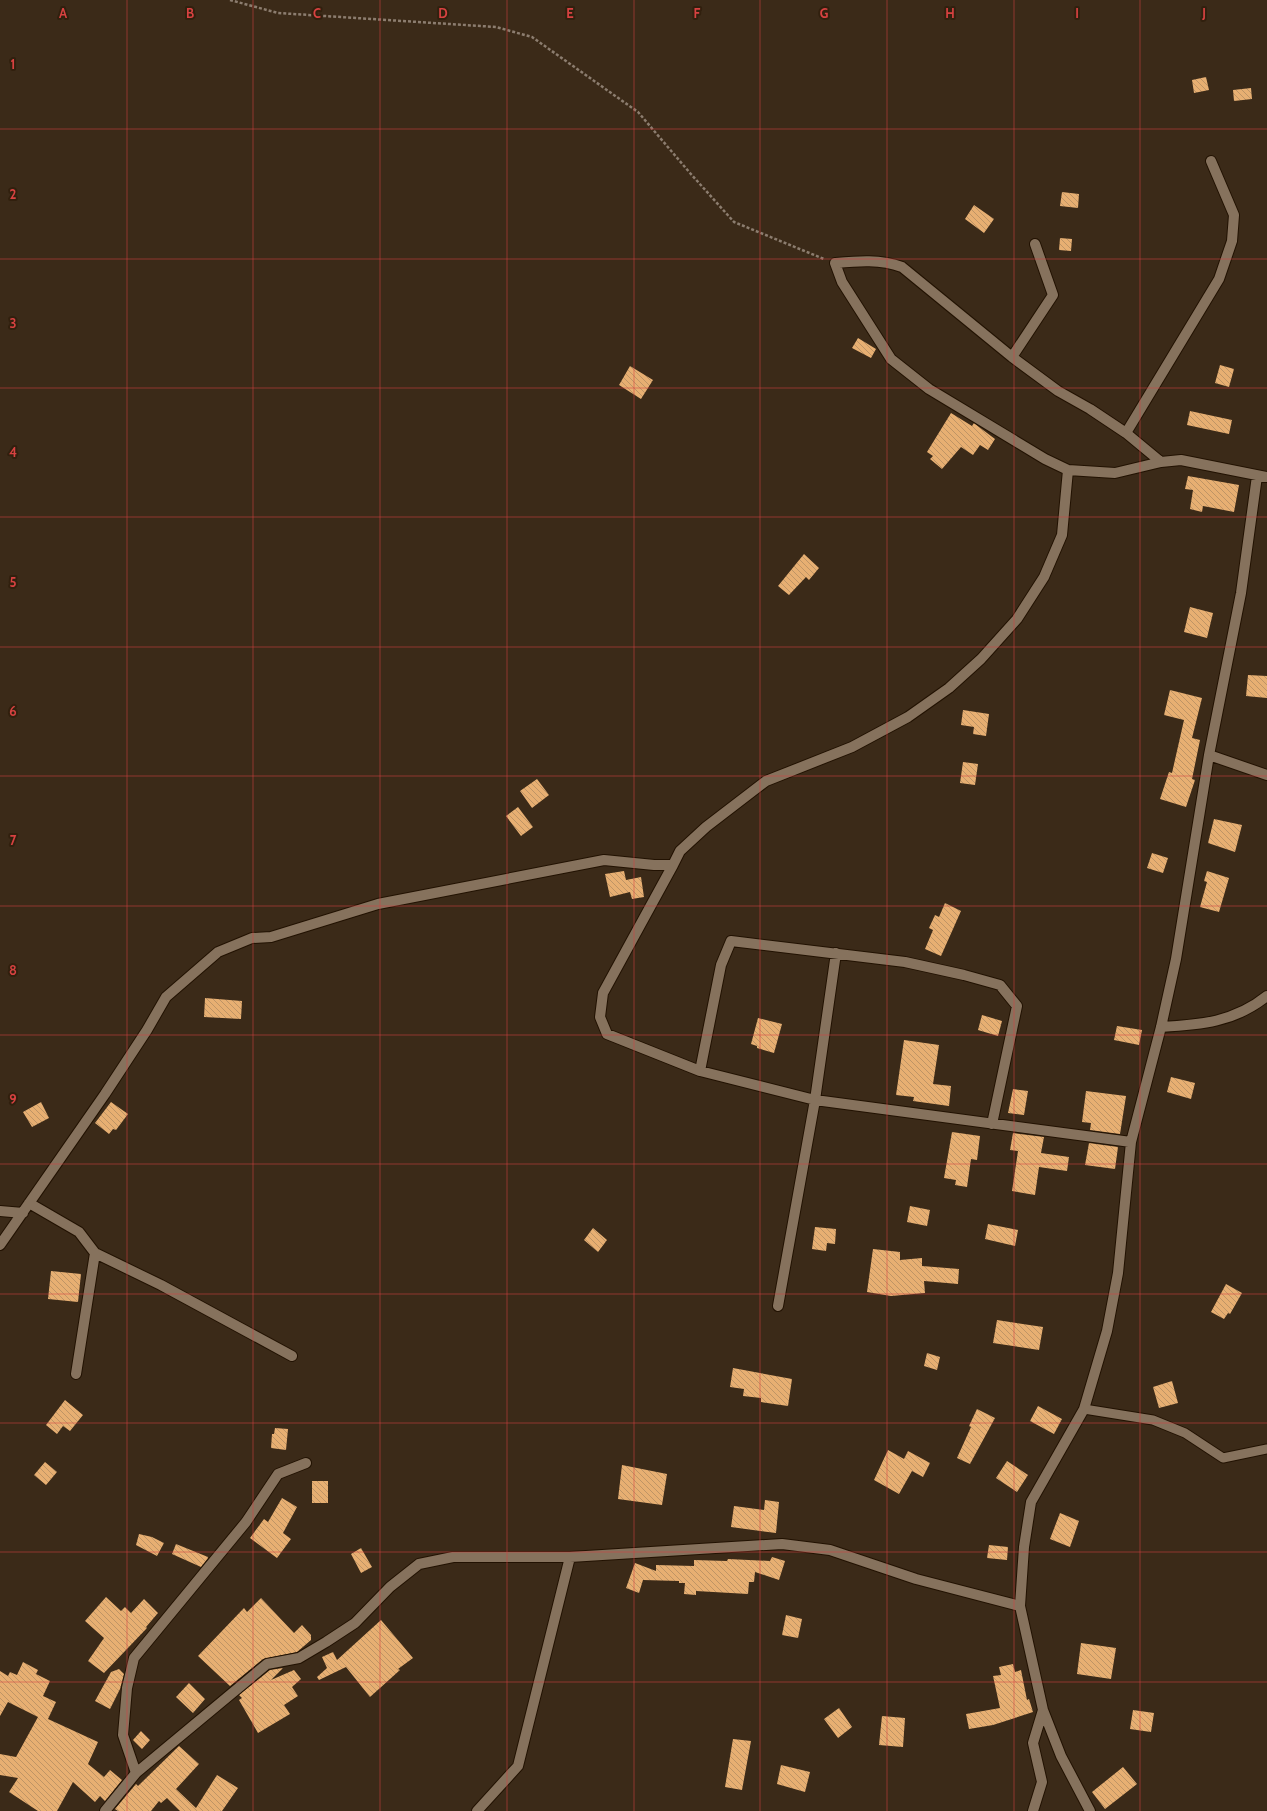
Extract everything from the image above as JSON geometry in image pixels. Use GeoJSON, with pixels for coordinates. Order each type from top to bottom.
{"type":"FeatureCollection","features":[{"type":"Feature","properties":{"kind":"street"},"geometry":{"type":"LineString","coordinates":[[1126,433],[1219,280],[1232,241],[1234,215],[1211,161]]}},
{"type":"Feature","properties":{"kind":"street"},"geometry":{"type":"LineString","coordinates":[[1012,357],[1053,295],[1035,244]]}},
{"type":"Feature","properties":{"kind":"street"},"geometry":{"type":"LineString","coordinates":[[1090,1811],[1061,1756],[1043,1710],[1020,1606],[1024,1547],[1031,1502],[1084,1409],[1107,1331],[1118,1273],[1131,1142],[1161,1027],[1176,959],[1209,755],[1262,476],[1181,460],[1161,462],[1115,473],[1068,470],[1045,459],[929,389],[891,359],[842,282],[835,263],[860,260],[890,262],[902,267],[1012,357],[1058,391],[1090,408],[1126,433],[1161,462]]}},
{"type":"Feature","properties":{"kind":"street"},"geometry":{"type":"LineString","coordinates":[[1068,470],[1062,535],[1044,577],[1017,619],[981,659],[949,688],[908,717],[852,747],[766,781],[706,827],[680,851],[603,993],[600,1017],[607,1034],[700,1071],[815,1100],[1131,1142]]}},
{"type":"Feature","properties":{"kind":"street"},"geometry":{"type":"LineString","coordinates":[[1209,755],[1267,775]]}},
{"type":"Feature","properties":{"kind":"street"},"geometry":{"type":"LineString","coordinates":[[0,1245],[148,1030],[166,997],[218,952],[252,938],[272,937],[378,904],[604,860],[654,866],[673,865]]}},
{"type":"Feature","properties":{"kind":"street"},"geometry":{"type":"LineString","coordinates":[[700,1071],[721,965],[731,941],[904,962],[1000,985],[1017,1006],[992,1124]]}},
{"type":"Feature","properties":{"kind":"street"},"geometry":{"type":"LineString","coordinates":[[778,1306],[815,1100],[836,953]]}},
{"type":"Feature","properties":{"kind":"street"},"geometry":{"type":"LineString","coordinates":[[1161,1027],[1204,1024],[1234,1016],[1267,996]]}},
{"type":"Feature","properties":{"kind":"street"},"geometry":{"type":"LineString","coordinates":[[29,1203],[79,1232],[95,1253],[161,1285],[292,1356]]}},
{"type":"Feature","properties":{"kind":"street"},"geometry":{"type":"LineString","coordinates":[[0,1211],[22,1213]]}},
{"type":"Feature","properties":{"kind":"street"},"geometry":{"type":"LineString","coordinates":[[76,1374],[95,1253]]}},
{"type":"Feature","properties":{"kind":"street"},"geometry":{"type":"LineString","coordinates":[[136,1773],[123,1735],[127,1688],[134,1658],[246,1522],[278,1474],[306,1463]]}},
{"type":"Feature","properties":{"kind":"street"},"geometry":{"type":"LineString","coordinates":[[105,1811],[136,1773],[267,1664],[299,1658],[326,1642],[354,1623],[390,1587],[419,1564],[453,1557],[570,1557],[782,1544],[830,1550],[916,1579],[1020,1606]]}},
{"type":"Feature","properties":{"kind":"street"},"geometry":{"type":"LineString","coordinates":[[478,1811],[518,1766],[570,1557]]}},
{"type":"Feature","properties":{"kind":"street"},"geometry":{"type":"LineString","coordinates":[[1033,1811],[1042,1782],[1033,1743],[1043,1710]]}},
{"type":"Feature","properties":{"kind":"lane"},"geometry":{"type":"LineString","coordinates":[[1084,1409],[1153,1420],[1185,1434],[1223,1458],[1267,1449]]}},
{"type":"Feature","properties":{"kind":"path"},"geometry":{"type":"LineString","coordinates":[[230,0],[278,13],[496,27],[532,37],[638,112],[734,222],[835,263]]}},
{"type":"Feature","properties":{"kind":"building"},"geometry":{"type":"Polygon","coordinates":[[[1206,77],[1209,90],[1194,93],[1192,80],[1206,77]]]}},
{"type":"Feature","properties":{"kind":"building"},"geometry":{"type":"Polygon","coordinates":[[[1251,88],[1252,99],[1234,101],[1233,90],[1251,88]]]}},
{"type":"Feature","properties":{"kind":"building"},"geometry":{"type":"Polygon","coordinates":[[[1062,192],[1079,194],[1078,208],[1060,206],[1062,192]]]}},
{"type":"Feature","properties":{"kind":"building"},"geometry":{"type":"Polygon","coordinates":[[[974,205],[994,219],[984,233],[965,219],[974,205]]]}},
{"type":"Feature","properties":{"kind":"building"},"geometry":{"type":"Polygon","coordinates":[[[1060,238],[1072,239],[1071,251],[1059,250],[1060,238]]]}},
{"type":"Feature","properties":{"kind":"building"},"geometry":{"type":"Polygon","coordinates":[[[858,338],[876,349],[871,358],[852,348],[858,338]]]}},
{"type":"Feature","properties":{"kind":"building"},"geometry":{"type":"Polygon","coordinates":[[[1220,365],[1234,369],[1229,387],[1215,383],[1220,365]]]}},
{"type":"Feature","properties":{"kind":"building"},"geometry":{"type":"Polygon","coordinates":[[[630,366],[653,380],[641,399],[619,385],[630,366]]]}},
{"type":"Feature","properties":{"kind":"building"},"geometry":{"type":"Polygon","coordinates":[[[1190,411],[1232,420],[1229,434],[1187,425],[1190,411]]]}},
{"type":"Feature","properties":{"kind":"building"},"geometry":{"type":"Polygon","coordinates":[[[951,413],[972,426],[974,423],[995,439],[988,450],[980,445],[973,455],[961,447],[942,469],[930,459],[933,456],[927,452],[951,413]]]}},
{"type":"Feature","properties":{"kind":"building"},"geometry":{"type":"Polygon","coordinates":[[[1188,476],[1239,485],[1234,512],[1203,506],[1202,512],[1190,509],[1193,490],[1185,489],[1188,476]]]}},
{"type":"Feature","properties":{"kind":"building"},"geometry":{"type":"Polygon","coordinates":[[[804,554],[819,568],[809,580],[806,577],[789,595],[778,586],[804,554]]]}},
{"type":"Feature","properties":{"kind":"building"},"geometry":{"type":"Polygon","coordinates":[[[1190,607],[1213,613],[1207,638],[1184,632],[1190,607]]]}},
{"type":"Feature","properties":{"kind":"building"},"geometry":{"type":"Polygon","coordinates":[[[1248,675],[1267,676],[1267,698],[1246,696],[1248,675]]]}},
{"type":"Feature","properties":{"kind":"building"},"geometry":{"type":"Polygon","coordinates":[[[1170,690],[1202,698],[1192,738],[1200,740],[1192,779],[1195,780],[1186,807],[1160,799],[1169,772],[1172,773],[1184,720],[1164,715],[1170,690]]]}},
{"type":"Feature","properties":{"kind":"building"},"geometry":{"type":"Polygon","coordinates":[[[963,710],[989,714],[986,736],[973,734],[974,727],[961,725],[963,710]]]}},
{"type":"Feature","properties":{"kind":"building"},"geometry":{"type":"Polygon","coordinates":[[[963,762],[978,764],[975,785],[960,783],[963,762]]]}},
{"type":"Feature","properties":{"kind":"building"},"geometry":{"type":"Polygon","coordinates":[[[537,779],[549,795],[532,808],[520,791],[537,779]]]}},
{"type":"Feature","properties":{"kind":"building"},"geometry":{"type":"Polygon","coordinates":[[[518,807],[533,827],[521,836],[506,816],[518,807]]]}},
{"type":"Feature","properties":{"kind":"building"},"geometry":{"type":"Polygon","coordinates":[[[1214,819],[1242,825],[1235,852],[1208,843],[1214,819]]]}},
{"type":"Feature","properties":{"kind":"building"},"geometry":{"type":"Polygon","coordinates":[[[1152,853],[1168,858],[1163,873],[1147,868],[1152,853]]]}},
{"type":"Feature","properties":{"kind":"building"},"geometry":{"type":"Polygon","coordinates":[[[624,871],[626,880],[641,877],[644,897],[632,899],[630,892],[610,897],[605,874],[624,871]]]}},
{"type":"Feature","properties":{"kind":"building"},"geometry":{"type":"Polygon","coordinates":[[[1207,871],[1229,878],[1219,912],[1200,907],[1207,882],[1204,881],[1207,871]]]}},
{"type":"Feature","properties":{"kind":"building"},"geometry":{"type":"Polygon","coordinates":[[[945,903],[961,911],[941,956],[925,949],[933,930],[929,928],[935,915],[939,917],[945,903]]]}},
{"type":"Feature","properties":{"kind":"building"},"geometry":{"type":"Polygon","coordinates":[[[205,998],[242,1001],[241,1019],[204,1017],[205,998]]]}},
{"type":"Feature","properties":{"kind":"building"},"geometry":{"type":"Polygon","coordinates":[[[982,1015],[1002,1021],[998,1036],[978,1030],[982,1015]]]}},
{"type":"Feature","properties":{"kind":"building"},"geometry":{"type":"Polygon","coordinates":[[[758,1018],[782,1024],[774,1053],[757,1048],[757,1046],[751,1044],[758,1018]]]}},
{"type":"Feature","properties":{"kind":"building"},"geometry":{"type":"Polygon","coordinates":[[[1117,1026],[1142,1030],[1139,1045],[1114,1040],[1117,1026]]]}},
{"type":"Feature","properties":{"kind":"building"},"geometry":{"type":"Polygon","coordinates":[[[904,1040],[939,1045],[933,1084],[951,1086],[949,1106],[913,1101],[914,1097],[896,1095],[904,1040]]]}},
{"type":"Feature","properties":{"kind":"building"},"geometry":{"type":"Polygon","coordinates":[[[1171,1077],[1195,1083],[1191,1099],[1167,1092],[1171,1077]]]}},
{"type":"Feature","properties":{"kind":"building"},"geometry":{"type":"Polygon","coordinates":[[[1013,1089],[1028,1091],[1024,1115],[1008,1113],[1013,1089]]]}},
{"type":"Feature","properties":{"kind":"building"},"geometry":{"type":"Polygon","coordinates":[[[1086,1091],[1126,1096],[1120,1134],[1090,1130],[1091,1123],[1082,1122],[1086,1091]]]}},
{"type":"Feature","properties":{"kind":"building"},"geometry":{"type":"Polygon","coordinates":[[[41,1102],[49,1118],[32,1127],[23,1112],[41,1102]]]}},
{"type":"Feature","properties":{"kind":"building"},"geometry":{"type":"Polygon","coordinates":[[[111,1102],[128,1114],[116,1130],[113,1129],[109,1134],[95,1123],[111,1102]]]}},
{"type":"Feature","properties":{"kind":"building"},"geometry":{"type":"Polygon","coordinates":[[[952,1132],[980,1136],[977,1160],[971,1159],[967,1187],[955,1185],[956,1180],[944,1178],[952,1132]]]}},
{"type":"Feature","properties":{"kind":"building"},"geometry":{"type":"Polygon","coordinates":[[[1013,1133],[1044,1137],[1041,1153],[1069,1157],[1067,1171],[1039,1167],[1035,1195],[1012,1191],[1018,1151],[1010,1150],[1013,1133]]]}},
{"type":"Feature","properties":{"kind":"building"},"geometry":{"type":"Polygon","coordinates":[[[1089,1143],[1118,1147],[1115,1169],[1085,1165],[1089,1143]]]}},
{"type":"Feature","properties":{"kind":"building"},"geometry":{"type":"Polygon","coordinates":[[[910,1206],[930,1210],[927,1226],[907,1222],[910,1206]]]}},
{"type":"Feature","properties":{"kind":"building"},"geometry":{"type":"Polygon","coordinates":[[[988,1224],[1018,1230],[1015,1246],[985,1239],[988,1224]]]}},
{"type":"Feature","properties":{"kind":"building"},"geometry":{"type":"Polygon","coordinates":[[[815,1227],[836,1229],[835,1244],[827,1243],[826,1251],[812,1249],[815,1227]]]}},
{"type":"Feature","properties":{"kind":"building"},"geometry":{"type":"Polygon","coordinates":[[[593,1228],[607,1240],[598,1252],[584,1240],[593,1228]]]}},
{"type":"Feature","properties":{"kind":"building"},"geometry":{"type":"Polygon","coordinates":[[[873,1249],[900,1252],[900,1260],[922,1258],[922,1266],[959,1269],[958,1284],[924,1281],[925,1293],[891,1296],[867,1292],[873,1249]]]}},
{"type":"Feature","properties":{"kind":"building"},"geometry":{"type":"Polygon","coordinates":[[[51,1271],[81,1274],[78,1302],[48,1299],[51,1271]]]}},
{"type":"Feature","properties":{"kind":"building"},"geometry":{"type":"Polygon","coordinates":[[[1226,1284],[1242,1293],[1230,1314],[1228,1313],[1224,1319],[1211,1312],[1226,1284]]]}},
{"type":"Feature","properties":{"kind":"building"},"geometry":{"type":"Polygon","coordinates":[[[997,1320],[1043,1327],[1039,1350],[993,1343],[997,1320]]]}},
{"type":"Feature","properties":{"kind":"building"},"geometry":{"type":"Polygon","coordinates":[[[927,1353],[940,1357],[937,1370],[924,1366],[927,1353]]]}},
{"type":"Feature","properties":{"kind":"building"},"geometry":{"type":"Polygon","coordinates":[[[733,1368],[792,1379],[788,1406],[761,1402],[761,1398],[743,1396],[744,1389],[730,1387],[733,1368]]]}},
{"type":"Feature","properties":{"kind":"building"},"geometry":{"type":"Polygon","coordinates":[[[1172,1381],[1178,1403],[1159,1408],[1153,1387],[1172,1381]]]}},
{"type":"Feature","properties":{"kind":"building"},"geometry":{"type":"Polygon","coordinates":[[[65,1400],[83,1415],[70,1431],[63,1426],[57,1434],[46,1425],[65,1400]]]}},
{"type":"Feature","properties":{"kind":"building"},"geometry":{"type":"Polygon","coordinates":[[[1038,1406],[1062,1419],[1054,1434],[1030,1421],[1038,1406]]]}},
{"type":"Feature","properties":{"kind":"building"},"geometry":{"type":"Polygon","coordinates":[[[977,1409],[995,1418],[970,1464],[957,1458],[971,1427],[969,1426],[977,1409]]]}},
{"type":"Feature","properties":{"kind":"building"},"geometry":{"type":"Polygon","coordinates":[[[275,1428],[288,1429],[286,1450],[271,1448],[272,1434],[274,1434],[275,1428]]]}},
{"type":"Feature","properties":{"kind":"building"},"geometry":{"type":"Polygon","coordinates":[[[888,1450],[904,1459],[908,1451],[930,1463],[923,1477],[912,1471],[899,1494],[874,1480],[888,1450]]]}},
{"type":"Feature","properties":{"kind":"building"},"geometry":{"type":"Polygon","coordinates":[[[1007,1461],[1028,1475],[1017,1492],[996,1478],[1007,1461]]]}},
{"type":"Feature","properties":{"kind":"building"},"geometry":{"type":"Polygon","coordinates":[[[45,1462],[57,1472],[46,1485],[34,1475],[45,1462]]]}},
{"type":"Feature","properties":{"kind":"building"},"geometry":{"type":"Polygon","coordinates":[[[622,1465],[667,1474],[662,1505],[618,1499],[622,1465]]]}},
{"type":"Feature","properties":{"kind":"building"},"geometry":{"type":"Polygon","coordinates":[[[312,1481],[328,1481],[328,1503],[312,1503],[312,1481]]]}},
{"type":"Feature","properties":{"kind":"building"},"geometry":{"type":"Polygon","coordinates":[[[282,1498],[297,1507],[283,1533],[291,1539],[277,1558],[250,1538],[264,1519],[268,1522],[282,1498]]]}},
{"type":"Feature","properties":{"kind":"building"},"geometry":{"type":"Polygon","coordinates":[[[765,1500],[779,1502],[776,1533],[731,1527],[734,1506],[764,1510],[765,1500]]]}},
{"type":"Feature","properties":{"kind":"building"},"geometry":{"type":"Polygon","coordinates":[[[1060,1513],[1079,1521],[1070,1547],[1050,1539],[1060,1513]]]}},
{"type":"Feature","properties":{"kind":"building"},"geometry":{"type":"Polygon","coordinates":[[[139,1534],[152,1537],[164,1543],[157,1556],[136,1545],[139,1534]]]}},
{"type":"Feature","properties":{"kind":"building"},"geometry":{"type":"Polygon","coordinates":[[[176,1544],[208,1558],[201,1567],[172,1554],[176,1544]]]}},
{"type":"Feature","properties":{"kind":"building"},"geometry":{"type":"Polygon","coordinates":[[[989,1545],[1008,1547],[1007,1560],[987,1558],[989,1545]]]}},
{"type":"Feature","properties":{"kind":"building"},"geometry":{"type":"Polygon","coordinates":[[[361,1548],[372,1567],[361,1573],[351,1554],[361,1548]]]}},
{"type":"Feature","properties":{"kind":"building"},"geometry":{"type":"Polygon","coordinates":[[[772,1557],[785,1561],[779,1580],[755,1572],[754,1582],[749,1582],[748,1594],[696,1591],[696,1595],[684,1594],[685,1583],[679,1583],[679,1581],[643,1580],[639,1593],[626,1588],[635,1563],[656,1571],[656,1565],[694,1566],[694,1560],[727,1561],[728,1559],[770,1561],[772,1557]]]}},
{"type":"Feature","properties":{"kind":"building"},"geometry":{"type":"Polygon","coordinates":[[[106,1597],[121,1611],[125,1607],[131,1613],[144,1599],[158,1613],[146,1627],[147,1628],[104,1673],[88,1661],[104,1638],[85,1621],[106,1597]]]}},
{"type":"Feature","properties":{"kind":"building"},"geometry":{"type":"Polygon","coordinates":[[[261,1598],[294,1633],[302,1625],[311,1635],[311,1640],[297,1652],[263,1659],[230,1686],[198,1656],[244,1608],[247,1612],[261,1598]]]}},
{"type":"Feature","properties":{"kind":"building"},"geometry":{"type":"Polygon","coordinates":[[[786,1615],[802,1619],[798,1638],[782,1635],[786,1615]]]}},
{"type":"Feature","properties":{"kind":"building"},"geometry":{"type":"Polygon","coordinates":[[[381,1620],[413,1658],[398,1669],[400,1670],[370,1697],[346,1667],[319,1680],[317,1677],[327,1668],[322,1657],[333,1652],[337,1660],[381,1620]]]}},
{"type":"Feature","properties":{"kind":"building"},"geometry":{"type":"Polygon","coordinates":[[[1081,1643],[1116,1648],[1111,1679],[1077,1674],[1081,1643]]]}},
{"type":"Feature","properties":{"kind":"building"},"geometry":{"type":"Polygon","coordinates":[[[23,1662],[38,1670],[36,1674],[50,1681],[43,1696],[56,1702],[48,1719],[98,1742],[88,1764],[104,1777],[110,1770],[122,1780],[105,1801],[100,1796],[95,1802],[73,1782],[57,1811],[38,1811],[9,1792],[18,1778],[0,1775],[0,1754],[16,1757],[38,1717],[8,1702],[0,1716],[0,1671],[8,1676],[10,1672],[17,1675],[23,1662]]]}},
{"type":"Feature","properties":{"kind":"building"},"geometry":{"type":"Polygon","coordinates":[[[1013,1664],[1015,1672],[1021,1670],[1027,1700],[1029,1699],[1033,1712],[993,1725],[969,1729],[966,1714],[1000,1708],[993,1676],[1001,1675],[999,1667],[1013,1664]]]}},
{"type":"Feature","properties":{"kind":"building"},"geometry":{"type":"Polygon","coordinates":[[[283,1668],[271,1680],[294,1670],[301,1679],[292,1687],[298,1696],[284,1705],[290,1714],[258,1733],[239,1700],[242,1698],[239,1695],[270,1670],[283,1668]]]}},
{"type":"Feature","properties":{"kind":"building"},"geometry":{"type":"Polygon","coordinates":[[[119,1669],[124,1674],[120,1689],[110,1709],[95,1701],[111,1672],[119,1669]]]}},
{"type":"Feature","properties":{"kind":"building"},"geometry":{"type":"Polygon","coordinates":[[[189,1683],[205,1699],[193,1713],[176,1697],[189,1683]]]}},
{"type":"Feature","properties":{"kind":"building"},"geometry":{"type":"Polygon","coordinates":[[[839,1708],[852,1727],[838,1738],[824,1719],[839,1708]]]}},
{"type":"Feature","properties":{"kind":"building"},"geometry":{"type":"Polygon","coordinates":[[[1133,1710],[1154,1713],[1151,1732],[1130,1729],[1133,1710]]]}},
{"type":"Feature","properties":{"kind":"building"},"geometry":{"type":"Polygon","coordinates":[[[882,1716],[905,1718],[903,1747],[879,1745],[882,1716]]]}},
{"type":"Feature","properties":{"kind":"building"},"geometry":{"type":"Polygon","coordinates":[[[141,1731],[150,1740],[142,1749],[133,1740],[141,1731]]]}},
{"type":"Feature","properties":{"kind":"building"},"geometry":{"type":"Polygon","coordinates":[[[733,1739],[751,1741],[742,1790],[725,1787],[733,1739]]]}},
{"type":"Feature","properties":{"kind":"building"},"geometry":{"type":"Polygon","coordinates":[[[179,1746],[199,1764],[176,1789],[196,1808],[217,1775],[238,1788],[222,1811],[180,1811],[167,1798],[161,1803],[159,1801],[151,1811],[118,1811],[115,1809],[136,1784],[138,1786],[179,1746]]]}},
{"type":"Feature","properties":{"kind":"building"},"geometry":{"type":"Polygon","coordinates":[[[781,1765],[810,1772],[805,1792],[777,1784],[781,1765]]]}},
{"type":"Feature","properties":{"kind":"building"},"geometry":{"type":"Polygon","coordinates":[[[1123,1767],[1137,1784],[1105,1809],[1092,1792],[1123,1767]]]}}]}
